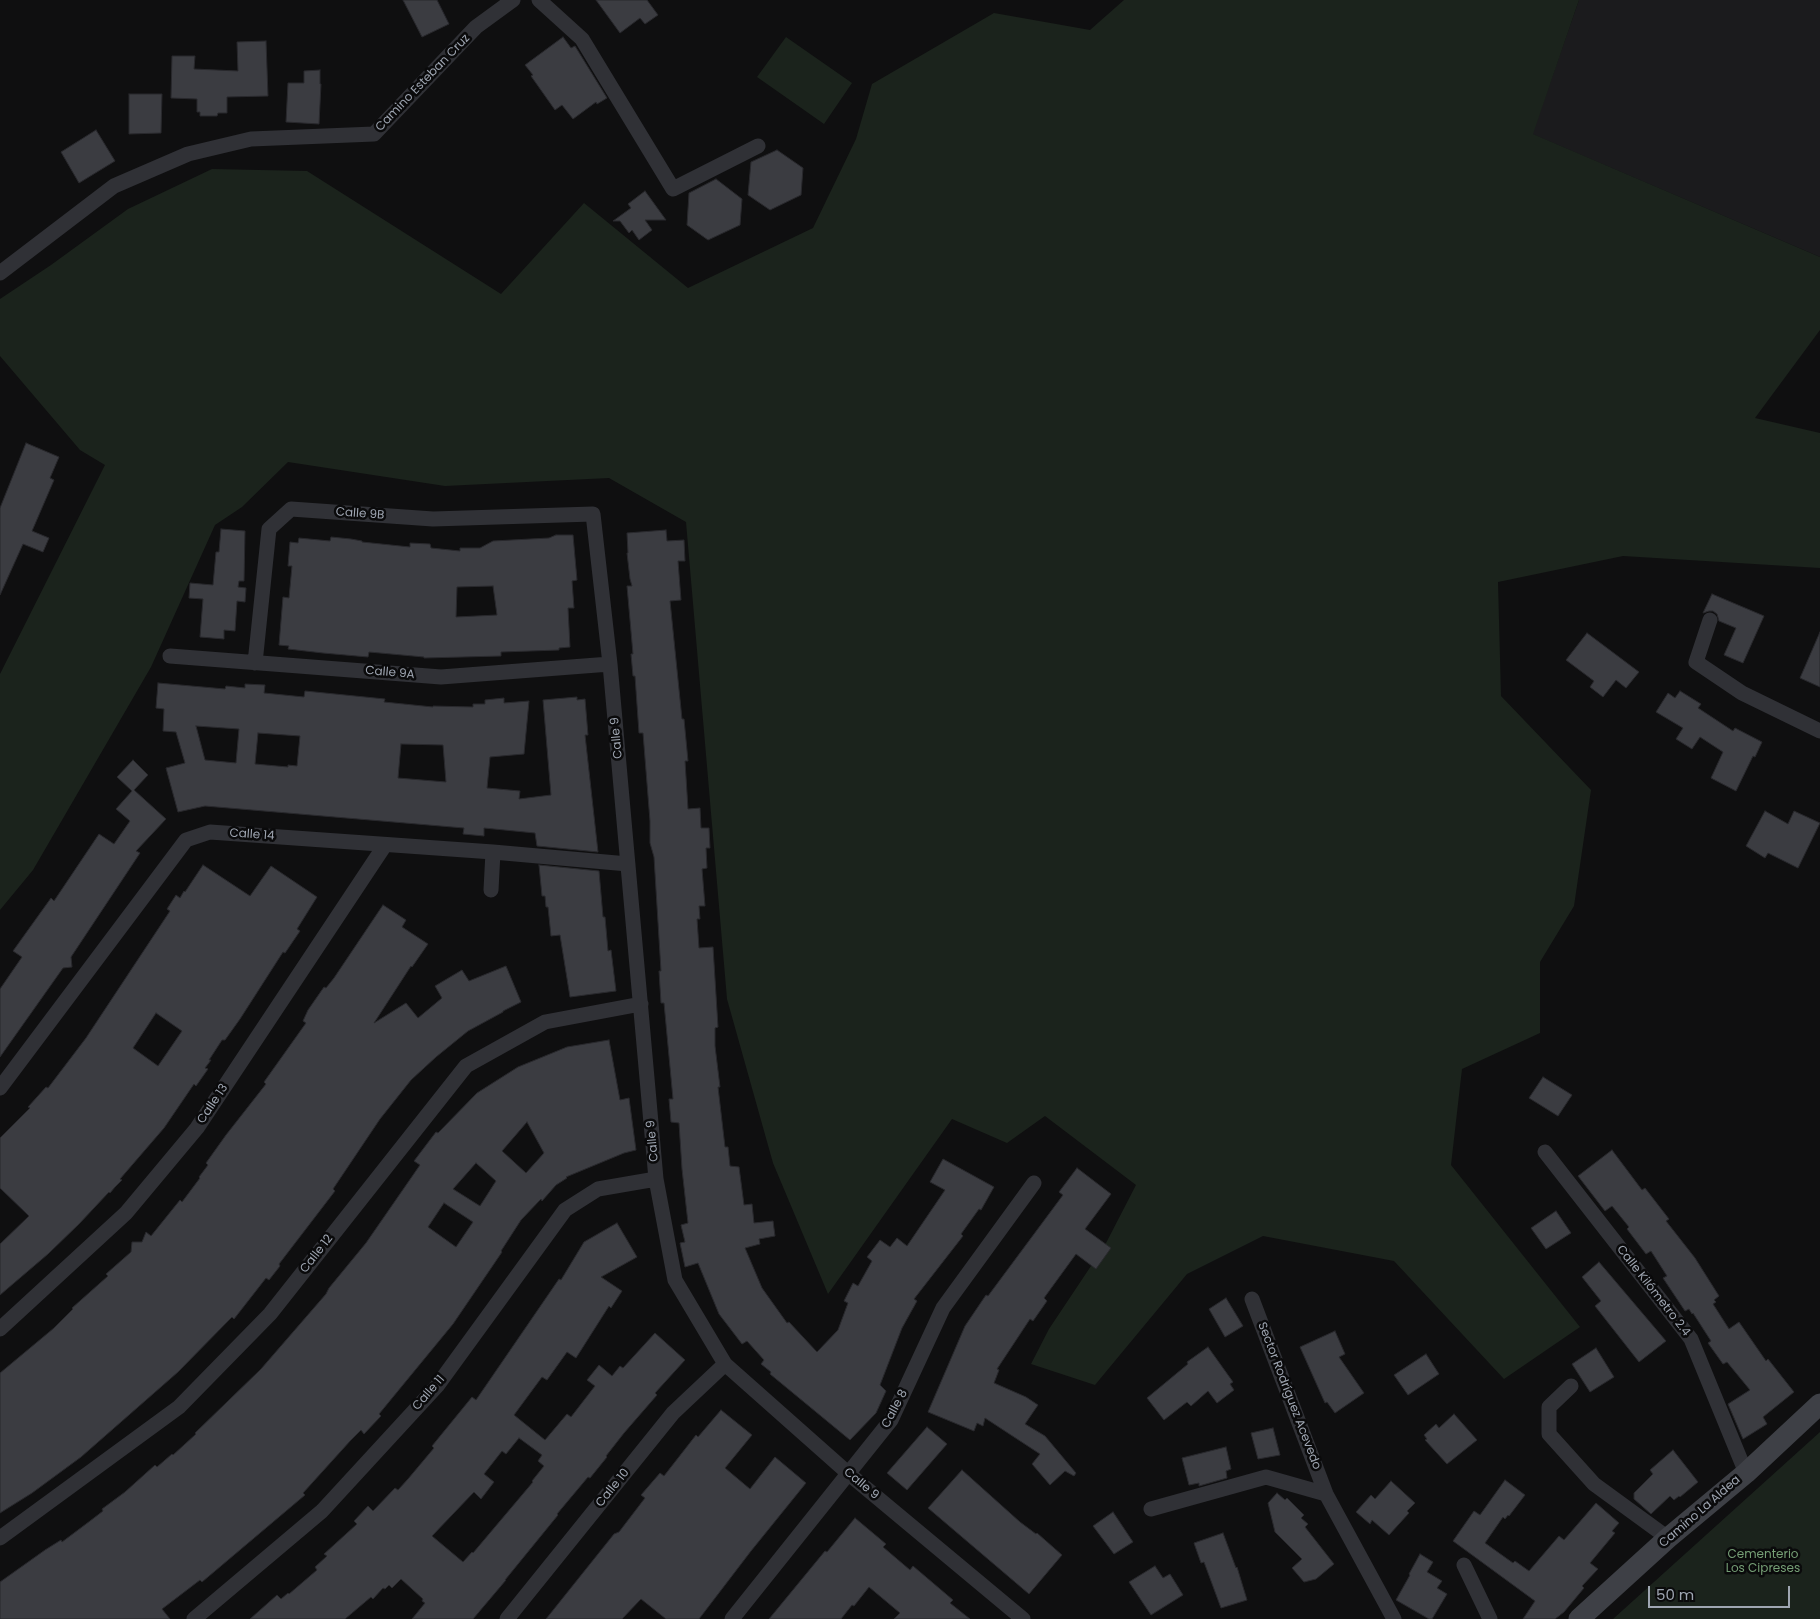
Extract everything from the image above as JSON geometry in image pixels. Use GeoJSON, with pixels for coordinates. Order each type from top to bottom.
{"type":"FeatureCollection","features":[{"type":"Feature","properties":{"kind":"street","name":"Camino Esteban Cruz"},"geometry":{"type":"LineString","coordinates":[[0,273],[114,186],[188,154],[251,139],[374,134],[476,27],[512,0]]}},
{"type":"Feature","properties":{"kind":"street"},"geometry":{"type":"LineString","coordinates":[[539,0],[582,39],[673,189],[758,146]]}},
{"type":"Feature","properties":{"kind":"street","name":"Calle 9B"},"geometry":{"type":"LineString","coordinates":[[255,662],[269,529],[291,509],[433,519],[593,514]]}},
{"type":"Feature","properties":{"kind":"street","name":"Calle 9"},"geometry":{"type":"LineString","coordinates":[[593,514],[610,664],[656,1178],[675,1280],[725,1364],[849,1474],[1023,1619]]}},
{"type":"Feature","properties":{"kind":"street"},"geometry":{"type":"LineString","coordinates":[[1710,620],[1696,662],[1742,693],[1820,731]]}},
{"type":"Feature","properties":{"kind":"street","name":"Calle 9A"},"geometry":{"type":"LineString","coordinates":[[170,656],[441,677],[610,664]]}},
{"type":"Feature","properties":{"kind":"street","name":"Calle 14"},"geometry":{"type":"LineString","coordinates":[[0,1088],[186,840],[210,832],[493,852],[628,864]]}},
{"type":"Feature","properties":{"kind":"street","name":"Calle 13"},"geometry":{"type":"LineString","coordinates":[[0,1329],[126,1213],[197,1128],[385,845]]}},
{"type":"Feature","properties":{"kind":"street"},"geometry":{"type":"LineString","coordinates":[[491,890],[493,852]]}},
{"type":"Feature","properties":{"kind":"street","name":"Calle 12"},"geometry":{"type":"LineString","coordinates":[[0,1538],[179,1406],[270,1314],[466,1066],[545,1022],[641,1004]]}},
{"type":"Feature","properties":{"kind":"street","name":"Calle Kilómetro 2.4"},"geometry":{"type":"LineString","coordinates":[[1545,1152],[1691,1339],[1746,1473]]}},
{"type":"Feature","properties":{"kind":"street","name":"Calle 11"},"geometry":{"type":"LineString","coordinates":[[194,1619],[322,1511],[437,1386],[565,1210],[598,1189],[656,1178]]}},
{"type":"Feature","properties":{"kind":"street","name":"Calle 8"},"geometry":{"type":"LineString","coordinates":[[732,1619],[891,1420],[943,1308],[1034,1183]]}},
{"type":"Feature","properties":{"kind":"street","name":"Sector Rodríguez Acevedo"},"geometry":{"type":"LineString","coordinates":[[1252,1299],[1326,1494],[1394,1619]]}},
{"type":"Feature","properties":{"kind":"street","name":"Calle 10"},"geometry":{"type":"LineString","coordinates":[[507,1619],[673,1413],[725,1364]]}},
{"type":"Feature","properties":{"kind":"street"},"geometry":{"type":"LineString","coordinates":[[1571,1386],[1549,1408],[1550,1434],[1594,1484],[1668,1538]]}},
{"type":"Feature","properties":{"kind":"street","name":"Camino La Aldea"},"geometry":{"type":"LineString","coordinates":[[1579,1619],[1668,1538],[1746,1473],[1820,1404]]}},
{"type":"Feature","properties":{"kind":"street","name":"Sector Rodríguez Acevedo"},"geometry":{"type":"LineString","coordinates":[[1151,1508],[1266,1477],[1326,1494]]}},
{"type":"Feature","properties":{"kind":"street"},"geometry":{"type":"LineString","coordinates":[[1464,1565],[1490,1619]]}},
{"type":"Feature","properties":{"kind":"shaded area"},"geometry":{"type":"Polygon","coordinates":[[[1579,0],[1820,0],[1820,257],[1532,134],[1579,0]]]}},
{"type":"Feature","properties":{"kind":"green space"},"geometry":{"type":"Polygon","coordinates":[[[1124,0],[1579,0],[1533,134],[1820,257],[1820,330],[1755,418],[1820,433],[1820,568],[1623,556],[1498,582],[1501,696],[1591,790],[1574,906],[1540,962],[1540,1033],[1462,1069],[1451,1165],[1580,1327],[1504,1379],[1394,1261],[1263,1236],[1187,1274],[1095,1385],[1031,1364],[1049,1329],[1105,1245],[1136,1185],[1045,1116],[1007,1143],[952,1119],[828,1294],[773,1163],[727,999],[686,522],[609,478],[445,486],[288,462],[242,507],[215,525],[151,667],[33,870],[0,910],[0,674],[105,465],[80,450],[0,356],[0,299],[51,265],[128,209],[212,169],[307,171],[501,294],[584,203],[688,288],[813,228],[856,139],[872,84],[994,13],[1090,30],[1124,0]]]}},
{"type":"Feature","properties":{"kind":"green space"},"geometry":{"type":"Polygon","coordinates":[[[786,37],[852,83],[824,124],[757,77],[786,37]]]}},
{"type":"Feature","properties":{"kind":"green space","name":"Cementerio Los Cipreses"},"geometry":{"type":"Polygon","coordinates":[[[1820,1432],[1820,1619],[1613,1619],[1820,1432]]]}},
{"type":"Feature","properties":{"kind":"building"},"geometry":{"type":"Polygon","coordinates":[[[403,0],[437,0],[449,24],[422,37],[403,0]]]}},
{"type":"Feature","properties":{"kind":"building"},"geometry":{"type":"Polygon","coordinates":[[[596,0],[647,0],[658,15],[645,24],[640,18],[620,33],[596,0]]]}},
{"type":"Feature","properties":{"kind":"building"},"geometry":{"type":"Polygon","coordinates":[[[563,37],[571,48],[575,46],[607,98],[597,104],[596,102],[573,119],[562,105],[555,110],[525,65],[563,37]]]}},
{"type":"Feature","properties":{"kind":"building"},"geometry":{"type":"Polygon","coordinates":[[[266,41],[268,96],[227,97],[227,113],[218,113],[217,116],[200,116],[200,112],[197,112],[197,99],[171,98],[172,56],[195,56],[194,69],[238,71],[237,42],[266,41]]]}},
{"type":"Feature","properties":{"kind":"building"},"geometry":{"type":"Polygon","coordinates":[[[320,70],[319,124],[286,122],[288,83],[304,83],[304,71],[320,70]]]}},
{"type":"Feature","properties":{"kind":"building"},"geometry":{"type":"Polygon","coordinates":[[[129,94],[162,94],[161,133],[129,134],[129,94]]]}},
{"type":"Feature","properties":{"kind":"building"},"geometry":{"type":"Polygon","coordinates":[[[96,130],[115,161],[79,183],[61,152],[96,130]]]}},
{"type":"Feature","properties":{"kind":"building"},"geometry":{"type":"Polygon","coordinates":[[[777,150],[803,168],[801,195],[770,210],[748,195],[751,162],[777,150]]]}},
{"type":"Feature","properties":{"kind":"building"},"geometry":{"type":"Polygon","coordinates":[[[716,179],[742,199],[740,225],[708,240],[687,225],[689,193],[716,179]]]}},
{"type":"Feature","properties":{"kind":"building"},"geometry":{"type":"Polygon","coordinates":[[[645,191],[666,220],[645,220],[652,230],[639,240],[632,230],[629,233],[620,221],[613,221],[631,208],[628,204],[645,191]]]}},
{"type":"Feature","properties":{"kind":"building"},"geometry":{"type":"Polygon","coordinates":[[[26,443],[59,457],[50,478],[54,480],[32,531],[49,538],[43,552],[23,544],[0,595],[0,508],[26,443]]]}},
{"type":"Feature","properties":{"kind":"building"},"geometry":{"type":"Polygon","coordinates":[[[221,529],[245,531],[244,581],[239,581],[238,587],[246,588],[245,602],[237,601],[235,631],[224,630],[224,639],[200,637],[203,599],[189,598],[190,583],[213,585],[216,552],[219,552],[221,529]]]}},
{"type":"Feature","properties":{"kind":"building"},"geometry":{"type":"Polygon","coordinates":[[[666,530],[667,541],[684,540],[685,561],[678,561],[681,600],[670,601],[688,761],[685,761],[688,809],[700,808],[701,828],[709,828],[710,848],[706,848],[707,868],[702,869],[705,906],[699,906],[700,919],[697,919],[699,948],[713,947],[718,1027],[715,1028],[715,1046],[720,1087],[718,1087],[725,1147],[728,1147],[730,1166],[739,1167],[744,1205],[752,1204],[754,1223],[773,1221],[775,1236],[759,1239],[760,1244],[745,1248],[762,1288],[787,1323],[789,1322],[817,1352],[838,1330],[848,1303],[844,1301],[853,1283],[858,1286],[872,1261],[867,1257],[880,1240],[890,1247],[897,1238],[907,1246],[945,1190],[930,1182],[943,1159],[994,1187],[981,1210],[979,1209],[961,1234],[963,1236],[914,1299],[917,1301],[902,1328],[880,1385],[886,1391],[876,1413],[850,1440],[770,1374],[771,1372],[761,1364],[764,1360],[747,1341],[742,1344],[719,1314],[698,1263],[685,1267],[680,1243],[685,1242],[681,1225],[688,1223],[679,1123],[671,1122],[669,1099],[673,1099],[664,1003],[661,1003],[659,971],[661,971],[654,857],[650,843],[643,733],[639,733],[635,676],[633,676],[627,586],[632,586],[627,553],[627,533],[666,530]]]}},
{"type":"Feature","properties":{"kind":"building"},"geometry":{"type":"Polygon","coordinates":[[[556,535],[573,535],[577,580],[572,581],[574,608],[568,608],[570,647],[559,648],[559,650],[501,652],[501,656],[424,658],[369,652],[368,657],[323,653],[288,649],[289,646],[279,645],[283,597],[289,598],[292,566],[288,566],[290,542],[298,543],[299,538],[330,541],[331,537],[410,547],[410,543],[430,544],[431,548],[460,551],[460,548],[480,548],[493,541],[549,538],[556,535]],[[493,586],[457,587],[456,617],[497,615],[493,586]]]}},
{"type":"Feature","properties":{"kind":"building"},"geometry":{"type":"Polygon","coordinates":[[[1712,594],[1764,616],[1743,663],[1724,655],[1736,628],[1719,621],[1717,614],[1713,611],[1703,613],[1712,594]]]}},
{"type":"Feature","properties":{"kind":"building"},"geometry":{"type":"Polygon","coordinates":[[[1820,632],[1820,687],[1800,678],[1820,632]]]}},
{"type":"Feature","properties":{"kind":"building"},"geometry":{"type":"Polygon","coordinates":[[[1587,633],[1639,672],[1626,688],[1616,680],[1603,697],[1590,687],[1594,681],[1566,660],[1587,633]]]}},
{"type":"Feature","properties":{"kind":"building"},"geometry":{"type":"Polygon","coordinates":[[[158,683],[225,689],[226,686],[245,688],[245,684],[265,685],[264,693],[304,697],[305,691],[385,699],[384,702],[433,707],[473,707],[473,704],[485,704],[485,700],[504,698],[504,703],[529,701],[524,754],[490,757],[487,788],[520,791],[519,799],[551,795],[543,700],[577,697],[577,700],[585,699],[588,735],[585,735],[598,852],[537,846],[535,833],[484,828],[484,836],[463,834],[464,828],[205,806],[178,812],[166,768],[185,763],[176,732],[163,731],[164,709],[156,708],[158,683]],[[196,726],[205,760],[236,763],[239,729],[196,726]],[[258,733],[255,764],[297,766],[300,736],[258,733]],[[401,744],[398,778],[446,782],[443,745],[401,744]]]}},
{"type":"Feature","properties":{"kind":"building"},"geometry":{"type":"Polygon","coordinates":[[[1680,691],[1701,704],[1698,708],[1733,731],[1735,728],[1762,742],[1736,791],[1711,778],[1723,752],[1700,737],[1692,749],[1676,739],[1683,728],[1656,712],[1668,693],[1675,698],[1680,691]]]}},
{"type":"Feature","properties":{"kind":"building"},"geometry":{"type":"Polygon","coordinates":[[[133,760],[148,775],[134,790],[166,819],[136,851],[140,853],[71,957],[72,967],[63,968],[0,1057],[0,989],[22,957],[13,951],[51,898],[54,901],[99,834],[114,844],[130,821],[116,809],[132,791],[117,777],[133,760]]]}},
{"type":"Feature","properties":{"kind":"building"},"geometry":{"type":"Polygon","coordinates":[[[1765,811],[1788,824],[1794,811],[1820,823],[1798,868],[1768,853],[1765,858],[1746,846],[1765,811]]]}},
{"type":"Feature","properties":{"kind":"building"},"geometry":{"type":"Polygon","coordinates":[[[203,865],[250,896],[271,866],[317,897],[297,929],[300,931],[285,953],[283,952],[225,1040],[222,1040],[205,1068],[208,1069],[196,1086],[194,1084],[164,1128],[110,1193],[48,1254],[0,1295],[0,1244],[29,1216],[0,1188],[0,1138],[30,1108],[28,1107],[46,1087],[48,1088],[86,1038],[170,911],[167,909],[176,895],[180,898],[203,865]],[[156,1013],[133,1048],[158,1066],[182,1031],[156,1013]]]}},
{"type":"Feature","properties":{"kind":"building"},"geometry":{"type":"Polygon","coordinates":[[[539,865],[599,871],[603,917],[605,917],[608,951],[611,950],[616,991],[570,997],[560,935],[551,936],[548,907],[546,907],[545,896],[542,896],[539,865]]]}},
{"type":"Feature","properties":{"kind":"building"},"geometry":{"type":"Polygon","coordinates":[[[383,905],[406,920],[402,927],[428,944],[411,966],[374,1023],[406,1003],[418,1018],[442,998],[435,986],[462,970],[469,981],[506,966],[521,1002],[468,1031],[411,1080],[380,1119],[333,1189],[335,1191],[279,1264],[280,1266],[269,1280],[266,1278],[234,1319],[232,1317],[178,1372],[81,1457],[32,1493],[0,1513],[0,1373],[54,1328],[72,1308],[108,1276],[106,1274],[131,1252],[132,1242],[142,1242],[146,1232],[151,1236],[180,1200],[182,1202],[208,1165],[206,1163],[266,1084],[264,1082],[306,1023],[303,1021],[308,1010],[324,987],[326,988],[334,978],[383,905]]]}},
{"type":"Feature","properties":{"kind":"building"},"geometry":{"type":"Polygon","coordinates":[[[609,1040],[620,1100],[629,1098],[636,1150],[624,1153],[566,1177],[542,1201],[541,1199],[521,1220],[502,1252],[453,1324],[379,1414],[381,1416],[364,1434],[361,1430],[351,1440],[303,1493],[305,1495],[202,1582],[200,1580],[162,1609],[170,1619],[0,1619],[0,1582],[45,1550],[61,1540],[62,1542],[103,1511],[102,1509],[125,1492],[155,1465],[157,1467],[173,1455],[261,1369],[326,1294],[366,1243],[420,1165],[414,1161],[436,1132],[438,1133],[477,1093],[518,1067],[567,1047],[609,1040]],[[527,1122],[502,1151],[526,1173],[544,1153],[527,1122]],[[476,1163],[453,1189],[480,1206],[496,1181],[476,1163]],[[444,1203],[428,1227],[456,1247],[473,1222],[444,1203]]]}},
{"type":"Feature","properties":{"kind":"building"},"geometry":{"type":"Polygon","coordinates":[[[1543,1077],[1572,1095],[1558,1116],[1529,1098],[1543,1077]]]}},
{"type":"Feature","properties":{"kind":"building"},"geometry":{"type":"Polygon","coordinates":[[[1612,1150],[1642,1190],[1645,1188],[1669,1219],[1666,1221],[1695,1258],[1719,1296],[1714,1300],[1716,1302],[1713,1304],[1729,1329],[1739,1322],[1766,1361],[1768,1359],[1794,1392],[1763,1417],[1767,1424],[1743,1439],[1728,1404],[1750,1390],[1727,1362],[1723,1364],[1708,1343],[1711,1341],[1693,1313],[1689,1309],[1685,1311],[1663,1278],[1667,1276],[1651,1251],[1646,1254],[1627,1229],[1629,1227],[1612,1206],[1605,1211],[1578,1176],[1612,1150]]]}},
{"type":"Feature","properties":{"kind":"building"},"geometry":{"type":"Polygon","coordinates":[[[1077,1168],[1111,1194],[1085,1229],[1111,1248],[1096,1269],[1076,1254],[1044,1298],[1047,1301],[1033,1321],[1030,1319],[997,1369],[999,1370],[994,1383],[1026,1397],[1038,1405],[1025,1424],[1045,1436],[1076,1473],[1074,1476],[1065,1471],[1050,1485],[1032,1464],[1040,1454],[985,1418],[983,1426],[977,1423],[974,1431],[928,1412],[965,1326],[986,1295],[988,1296],[1063,1195],[1059,1192],[1077,1168]]]}},
{"type":"Feature","properties":{"kind":"building"},"geometry":{"type":"Polygon","coordinates":[[[1556,1211],[1571,1233],[1546,1249],[1531,1228],[1556,1211]]]}},
{"type":"Feature","properties":{"kind":"building"},"geometry":{"type":"Polygon","coordinates":[[[617,1223],[637,1257],[601,1277],[622,1291],[611,1308],[609,1306],[576,1358],[567,1352],[547,1380],[542,1377],[514,1415],[545,1440],[567,1414],[571,1417],[595,1386],[587,1380],[599,1365],[612,1376],[620,1366],[623,1368],[655,1333],[685,1360],[655,1393],[657,1395],[624,1433],[590,1478],[588,1477],[557,1514],[473,1619],[412,1619],[425,1603],[401,1579],[392,1588],[389,1585],[385,1589],[383,1588],[373,1599],[371,1597],[345,1619],[250,1619],[277,1595],[281,1599],[289,1594],[317,1570],[315,1567],[327,1556],[324,1554],[357,1524],[354,1521],[368,1506],[373,1511],[395,1488],[398,1490],[408,1479],[472,1397],[476,1400],[559,1279],[561,1280],[584,1242],[617,1223]],[[519,1438],[506,1454],[502,1451],[484,1474],[494,1482],[481,1499],[474,1492],[432,1536],[463,1562],[473,1553],[533,1482],[544,1466],[538,1461],[542,1455],[519,1438]]]}},
{"type":"Feature","properties":{"kind":"building"},"geometry":{"type":"Polygon","coordinates":[[[1599,1262],[1666,1341],[1639,1362],[1595,1306],[1601,1301],[1582,1277],[1599,1262]]]}},
{"type":"Feature","properties":{"kind":"building"},"geometry":{"type":"Polygon","coordinates":[[[1226,1298],[1243,1326],[1225,1337],[1209,1309],[1226,1298]]]}},
{"type":"Feature","properties":{"kind":"building"},"geometry":{"type":"Polygon","coordinates":[[[1335,1331],[1345,1354],[1339,1357],[1364,1393],[1335,1413],[1327,1402],[1325,1403],[1300,1347],[1335,1331]]]}},
{"type":"Feature","properties":{"kind":"building"},"geometry":{"type":"Polygon","coordinates":[[[1208,1347],[1233,1382],[1230,1384],[1234,1390],[1217,1403],[1208,1391],[1191,1406],[1187,1402],[1164,1420],[1147,1398],[1188,1364],[1187,1362],[1208,1347]]]}},
{"type":"Feature","properties":{"kind":"building"},"geometry":{"type":"Polygon","coordinates":[[[1596,1348],[1614,1377],[1590,1392],[1572,1364],[1596,1348]]]}},
{"type":"Feature","properties":{"kind":"building"},"geometry":{"type":"Polygon","coordinates":[[[1426,1354],[1439,1374],[1408,1395],[1394,1375],[1426,1354]]]}},
{"type":"Feature","properties":{"kind":"building"},"geometry":{"type":"Polygon","coordinates":[[[721,1410],[752,1435],[725,1468],[750,1489],[775,1457],[806,1483],[699,1619],[666,1619],[641,1599],[622,1619],[546,1619],[614,1534],[619,1532],[645,1498],[641,1495],[660,1473],[664,1476],[696,1435],[698,1437],[721,1410]]]}},
{"type":"Feature","properties":{"kind":"building"},"geometry":{"type":"Polygon","coordinates":[[[1454,1414],[1477,1440],[1447,1464],[1425,1440],[1427,1439],[1424,1435],[1436,1424],[1439,1428],[1454,1414]]]}},
{"type":"Feature","properties":{"kind":"building"},"geometry":{"type":"Polygon","coordinates":[[[927,1427],[947,1444],[907,1490],[887,1473],[927,1427]]]}},
{"type":"Feature","properties":{"kind":"building"},"geometry":{"type":"Polygon","coordinates":[[[1273,1428],[1280,1455],[1258,1459],[1251,1433],[1273,1428]]]}},
{"type":"Feature","properties":{"kind":"building"},"geometry":{"type":"Polygon","coordinates":[[[1226,1447],[1231,1469],[1226,1471],[1227,1478],[1199,1486],[1199,1483],[1189,1485],[1182,1458],[1226,1447]]]}},
{"type":"Feature","properties":{"kind":"building"},"geometry":{"type":"Polygon","coordinates":[[[1673,1450],[1698,1482],[1674,1500],[1670,1496],[1651,1514],[1634,1499],[1634,1493],[1653,1474],[1650,1470],[1673,1450]]]}},
{"type":"Feature","properties":{"kind":"building"},"geometry":{"type":"Polygon","coordinates":[[[962,1470],[1020,1522],[1037,1533],[1062,1555],[1029,1594],[928,1508],[962,1470]]]}},
{"type":"Feature","properties":{"kind":"building"},"geometry":{"type":"Polygon","coordinates":[[[1505,1480],[1525,1495],[1509,1516],[1505,1519],[1503,1517],[1485,1543],[1513,1563],[1515,1561],[1529,1571],[1559,1536],[1564,1540],[1596,1503],[1619,1523],[1612,1531],[1615,1533],[1590,1563],[1598,1569],[1582,1586],[1584,1588],[1564,1612],[1555,1619],[1523,1619],[1535,1601],[1453,1541],[1474,1511],[1480,1515],[1505,1480]]]}},
{"type":"Feature","properties":{"kind":"building"},"geometry":{"type":"Polygon","coordinates":[[[1391,1481],[1415,1503],[1407,1511],[1409,1513],[1389,1535],[1372,1520],[1370,1524],[1356,1512],[1371,1495],[1375,1499],[1391,1481]]]}},
{"type":"Feature","properties":{"kind":"building"},"geometry":{"type":"Polygon","coordinates":[[[1277,1493],[1285,1500],[1287,1498],[1304,1515],[1301,1518],[1308,1524],[1305,1527],[1334,1564],[1316,1579],[1304,1582],[1292,1568],[1302,1559],[1275,1532],[1268,1503],[1277,1493]]]}},
{"type":"Feature","properties":{"kind":"building"},"geometry":{"type":"Polygon","coordinates":[[[1113,1512],[1133,1542],[1114,1554],[1093,1526],[1113,1512]]]}},
{"type":"Feature","properties":{"kind":"building"},"geometry":{"type":"Polygon","coordinates":[[[855,1518],[886,1544],[883,1547],[910,1570],[913,1566],[953,1600],[950,1603],[970,1619],[894,1619],[900,1613],[869,1587],[841,1619],[769,1619],[855,1518]]]}},
{"type":"Feature","properties":{"kind":"building"},"geometry":{"type":"Polygon","coordinates":[[[1223,1533],[1237,1567],[1247,1600],[1221,1608],[1204,1562],[1201,1563],[1194,1543],[1223,1533]]]}},
{"type":"Feature","properties":{"kind":"building"},"geometry":{"type":"Polygon","coordinates":[[[1420,1554],[1433,1562],[1427,1572],[1442,1581],[1437,1588],[1447,1594],[1432,1619],[1396,1600],[1420,1554]]]}},
{"type":"Feature","properties":{"kind":"building"},"geometry":{"type":"Polygon","coordinates":[[[1155,1566],[1163,1578],[1170,1574],[1183,1595],[1151,1615],[1129,1582],[1155,1566]]]}}]}
